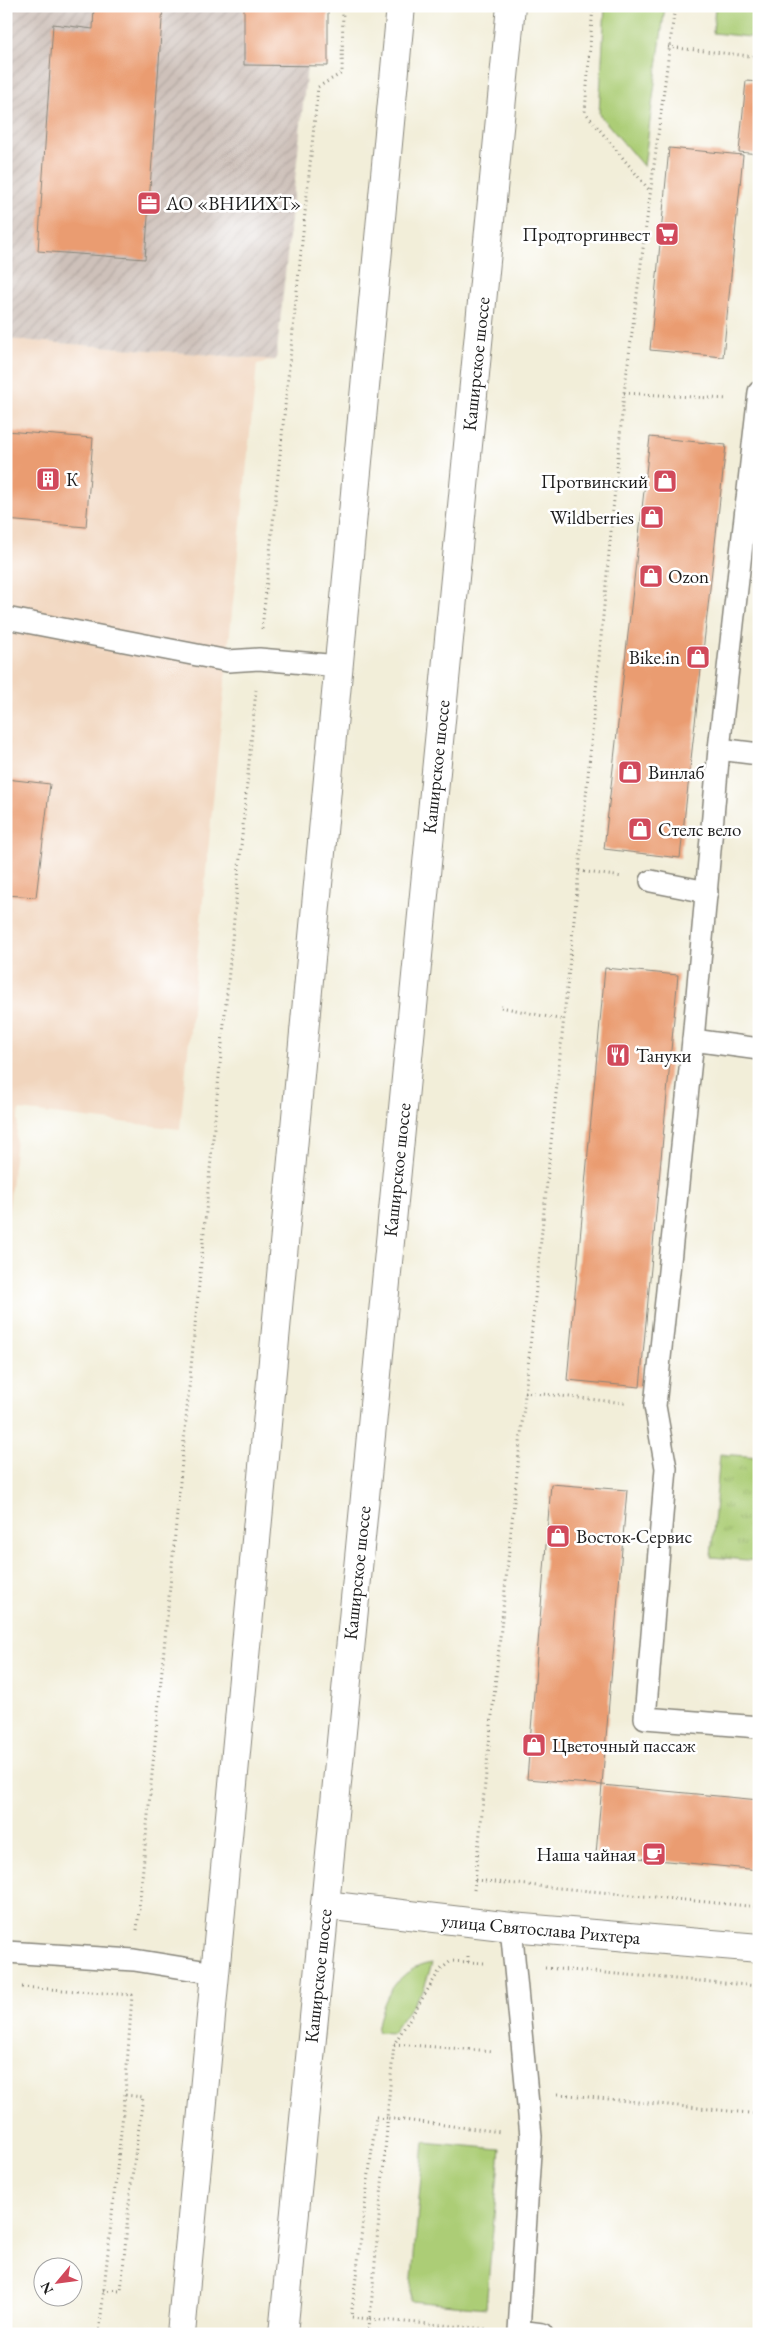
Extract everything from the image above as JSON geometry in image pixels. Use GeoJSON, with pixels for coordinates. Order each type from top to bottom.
{"type":"FeatureCollection","features":[{"type":"Feature","properties":{"kind":"main road"},"geometry":{"type":"LineString","coordinates":[[181,2334],[401,6]]}},
{"type":"Feature","properties":{"kind":"main road","name":"Каширское шоссе"},"geometry":{"type":"LineString","coordinates":[[283,2334],[511,6]]}},
{"type":"Feature","properties":{"kind":"main road","name":"улица Святослава Рихтера"},"geometry":{"type":"LineString","coordinates":[[324,1905],[511,1927],[759,1948]]}},
{"type":"Feature","properties":{"kind":"lane"},"geometry":{"type":"LineString","coordinates":[[758,397],[719,749],[693,1040],[655,1406],[666,1468],[645,1718],[759,1727]]}},
{"type":"Feature","properties":{"kind":"lane"},"geometry":{"type":"LineString","coordinates":[[6,618],[228,661],[259,659],[339,666]]}},
{"type":"Feature","properties":{"kind":"lane"},"geometry":{"type":"LineString","coordinates":[[719,749],[759,754]]}},
{"type":"Feature","properties":{"kind":"lane"},"geometry":{"type":"LineString","coordinates":[[651,881],[707,892]]}},
{"type":"Feature","properties":{"kind":"lane"},"geometry":{"type":"LineString","coordinates":[[693,1040],[759,1049]]}},
{"type":"Feature","properties":{"kind":"lane"},"geometry":{"type":"LineString","coordinates":[[511,1927],[513,1965],[531,2136],[519,2332],[542,2334]]}},
{"type":"Feature","properties":{"kind":"lane"},"geometry":{"type":"LineString","coordinates":[[6,1952],[134,1960],[215,1972]]}},
{"type":"Feature","properties":{"kind":"path"},"geometry":{"type":"LineString","coordinates":[[99,2334],[125,2095],[134,1960],[259,659],[318,87],[342,74],[343,6]]}},
{"type":"Feature","properties":{"kind":"path"},"geometry":{"type":"LineString","coordinates":[[593,6],[584,112],[650,191]]}},
{"type":"Feature","properties":{"kind":"path"},"geometry":{"type":"LineString","coordinates":[[468,1962],[524,1392],[579,871],[624,393],[668,47],[675,6]]}},
{"type":"Feature","properties":{"kind":"path"},"geometry":{"type":"LineString","coordinates":[[668,47],[759,57]]}},
{"type":"Feature","properties":{"kind":"path"},"geometry":{"type":"LineString","coordinates":[[624,393],[758,397]]}},
{"type":"Feature","properties":{"kind":"path"},"geometry":{"type":"LineString","coordinates":[[579,871],[651,881]]}},
{"type":"Feature","properties":{"kind":"path"},"geometry":{"type":"LineString","coordinates":[[500,1007],[563,1020]]}},
{"type":"Feature","properties":{"kind":"path"},"geometry":{"type":"LineString","coordinates":[[524,1392],[655,1406]]}},
{"type":"Feature","properties":{"kind":"path"},"geometry":{"type":"LineString","coordinates":[[475,1880],[759,1907]]}},
{"type":"Feature","properties":{"kind":"path"},"geometry":{"type":"LineString","coordinates":[[368,2334],[394,2044],[440,1970],[451,1961],[759,1986]]}},
{"type":"Feature","properties":{"kind":"path"},"geometry":{"type":"LineString","coordinates":[[22,1987],[132,1995]]}},
{"type":"Feature","properties":{"kind":"path"},"geometry":{"type":"LineString","coordinates":[[394,2044],[523,2053]]}},
{"type":"Feature","properties":{"kind":"path"},"geometry":{"type":"LineString","coordinates":[[527,2091],[759,2114]]}},
{"type":"Feature","properties":{"kind":"path"},"geometry":{"type":"LineString","coordinates":[[104,2290],[121,2291],[130,2193],[143,2097],[125,2095]]}},
{"type":"Feature","properties":{"kind":"path"},"geometry":{"type":"LineString","coordinates":[[519,2332],[351,2317],[376,2117],[531,2136]]}},
{"type":"Feature","properties":{"kind":"shaded area","name":"АО «ВНИИХТ»"},"geometry":{"type":"Polygon","coordinates":[[[6,6],[328,6],[328,66],[307,66],[276,360],[6,339],[6,6]]]}},
{"type":"Feature","properties":{"kind":"shaded area"},"geometry":{"type":"Polygon","coordinates":[[[6,339],[276,360],[257,364],[180,1129],[19,1110],[6,1237],[6,339]]]}},
{"type":"Feature","properties":{"kind":"green space"},"geometry":{"type":"Polygon","coordinates":[[[605,6],[665,6],[644,167],[599,114],[605,6]]]}},
{"type":"Feature","properties":{"kind":"green space"},"geometry":{"type":"Polygon","coordinates":[[[715,6],[759,6],[759,38],[713,33],[715,6]]]}},
{"type":"Feature","properties":{"kind":"green space"},"geometry":{"type":"Polygon","coordinates":[[[720,1454],[759,1457],[759,1561],[711,1557],[720,1454]]]}},
{"type":"Feature","properties":{"kind":"green space"},"geometry":{"type":"Polygon","coordinates":[[[432,1963],[424,1988],[392,2033],[377,2032],[382,2008],[393,1987],[409,1971],[432,1963]]]}},
{"type":"Feature","properties":{"kind":"green space"},"geometry":{"type":"Polygon","coordinates":[[[424,2142],[500,2149],[486,2308],[410,2301],[424,2142]]]}},
{"type":"Feature","properties":{"kind":"building"},"geometry":{"type":"Polygon","coordinates":[[[94,6],[163,6],[145,259],[38,251],[53,24],[93,29],[94,6]]]}},
{"type":"Feature","properties":{"kind":"building"},"geometry":{"type":"Polygon","coordinates":[[[244,6],[328,6],[328,66],[244,65],[244,6]]]}},
{"type":"Feature","properties":{"kind":"building"},"geometry":{"type":"Polygon","coordinates":[[[746,81],[759,82],[759,154],[739,152],[746,81]]]}},
{"type":"Feature","properties":{"kind":"building"},"geometry":{"type":"Polygon","coordinates":[[[669,148],[743,155],[723,357],[650,350],[669,148]]]}},
{"type":"Feature","properties":{"kind":"building","name":"К"},"geometry":{"type":"Polygon","coordinates":[[[6,431],[93,438],[86,527],[6,520],[6,431]]]}},
{"type":"Feature","properties":{"kind":"building"},"geometry":{"type":"Polygon","coordinates":[[[650,437],[726,445],[680,858],[604,849],[650,437]]]}},
{"type":"Feature","properties":{"kind":"building"},"geometry":{"type":"Polygon","coordinates":[[[6,779],[50,784],[36,897],[6,895],[6,779]]]}},
{"type":"Feature","properties":{"kind":"building"},"geometry":{"type":"Polygon","coordinates":[[[605,968],[678,975],[640,1387],[567,1380],[605,968]]]}},
{"type":"Feature","properties":{"kind":"building"},"geometry":{"type":"Polygon","coordinates":[[[551,1484],[627,1490],[602,1785],[527,1779],[551,1484]]]}},
{"type":"Feature","properties":{"kind":"building"},"geometry":{"type":"Polygon","coordinates":[[[602,1785],[759,1800],[759,1870],[596,1854],[602,1785]]]}},
{"type":"Feature","properties":{"kind":"place","name":"АО «ВНИИХТ»"},"geometry":{"type":"Point","coordinates":[149,203]}},
{"type":"Feature","properties":{"kind":"place","name":"Продторгинвест"},"geometry":{"type":"Point","coordinates":[667,234]}},
{"type":"Feature","properties":{"kind":"place","name":"К"},"geometry":{"type":"Point","coordinates":[48,479]}},
{"type":"Feature","properties":{"kind":"place","name":"Протвинский"},"geometry":{"type":"Point","coordinates":[665,481]}},
{"type":"Feature","properties":{"kind":"place","name":"Wildberries"},"geometry":{"type":"Point","coordinates":[652,517]}},
{"type":"Feature","properties":{"kind":"place","name":"Ozon"},"geometry":{"type":"Point","coordinates":[651,576]}},
{"type":"Feature","properties":{"kind":"place","name":"Bike.in"},"geometry":{"type":"Point","coordinates":[698,657]}},
{"type":"Feature","properties":{"kind":"place","name":"Винлаб"},"geometry":{"type":"Point","coordinates":[630,772]}},
{"type":"Feature","properties":{"kind":"place","name":"Стелс вело"},"geometry":{"type":"Point","coordinates":[640,829]}},
{"type":"Feature","properties":{"kind":"place","name":"Тануки"},"geometry":{"type":"Point","coordinates":[618,1055]}},
{"type":"Feature","properties":{"kind":"place","name":"Восток-Сервис"},"geometry":{"type":"Point","coordinates":[558,1536]}},
{"type":"Feature","properties":{"kind":"place","name":"Цветочный пассаж"},"geometry":{"type":"Point","coordinates":[534,1745]}},
{"type":"Feature","properties":{"kind":"place","name":"Наша чайная"},"geometry":{"type":"Point","coordinates":[654,1854]}}]}
